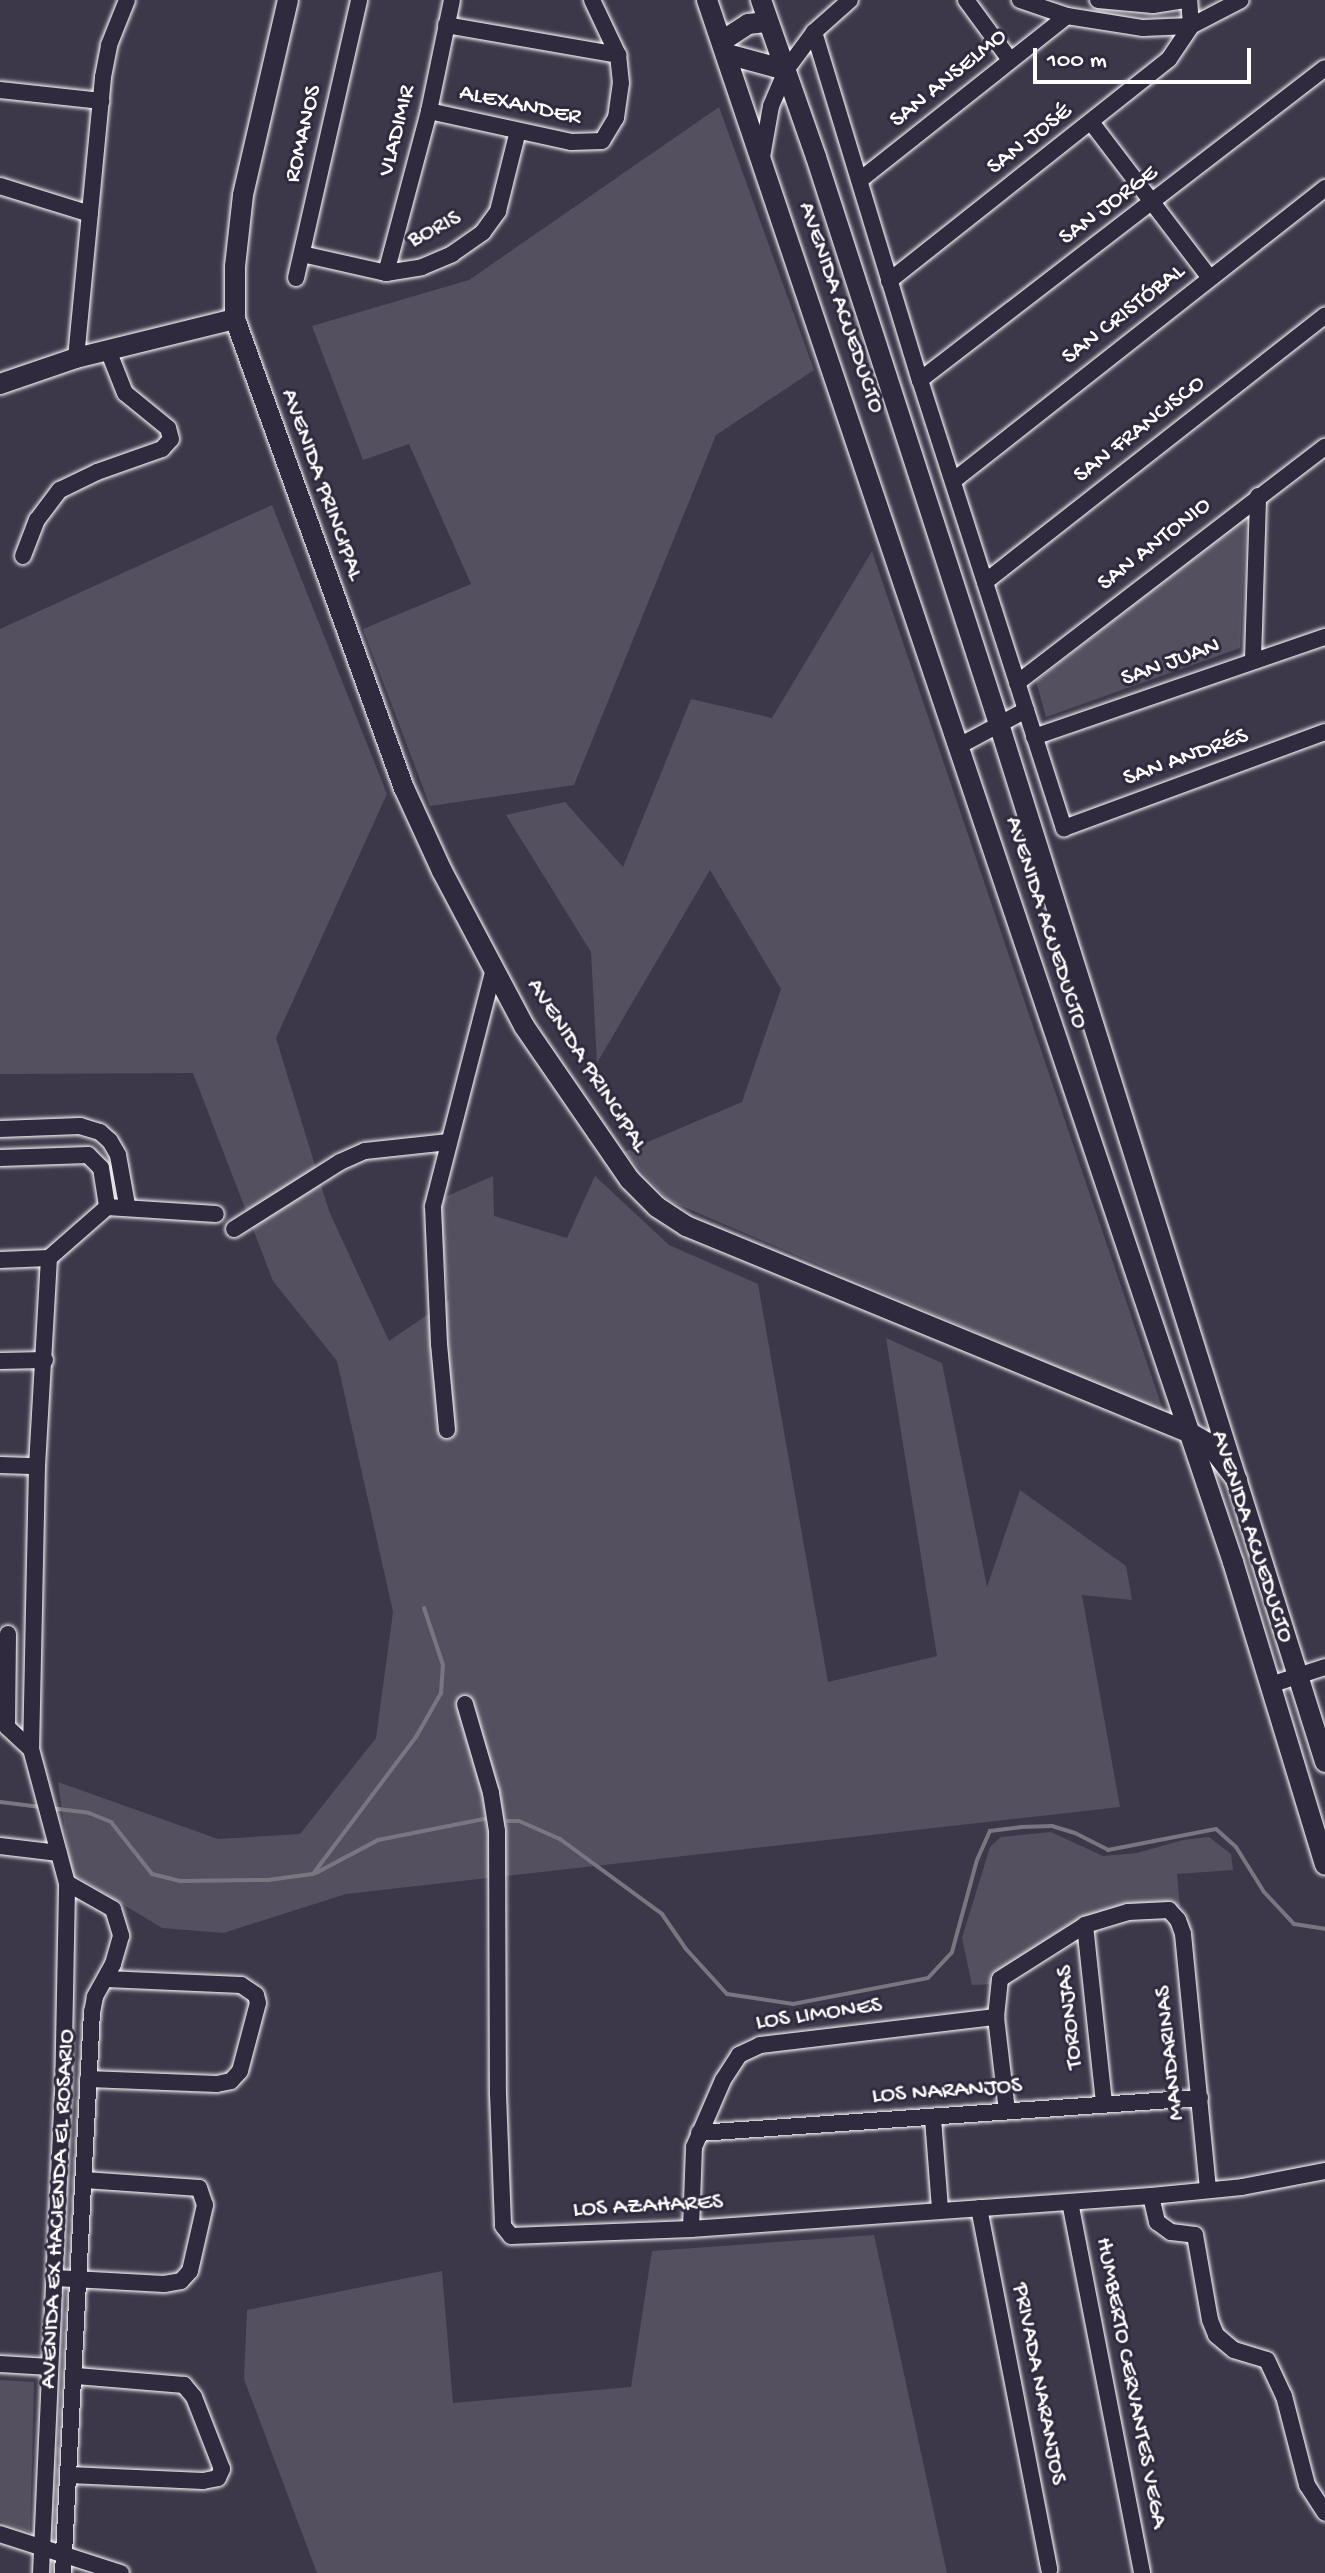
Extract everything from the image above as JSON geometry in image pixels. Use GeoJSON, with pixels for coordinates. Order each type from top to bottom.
{"type":"FeatureCollection","features":[{"type":"Feature","properties":{"kind":"street"},"geometry":{"type":"LineString","coordinates":[[76,358],[101,101],[109,45],[127,0]]}},
{"type":"Feature","properties":{"kind":"street","name":"AVENIDA PRINCIPAL"},"geometry":{"type":"LineString","coordinates":[[288,0],[243,195],[235,266],[235,319],[404,788],[524,1026],[630,1180],[686,1226],[1190,1433]]}},
{"type":"Feature","properties":{"kind":"street","name":"ROMANOS"},"geometry":{"type":"LineString","coordinates":[[296,278],[359,0]]}},
{"type":"Feature","properties":{"kind":"street","name":"VLADIMIR"},"geometry":{"type":"LineString","coordinates":[[386,273],[429,111],[452,0]]}},
{"type":"Feature","properties":{"kind":"street"},"geometry":{"type":"LineString","coordinates":[[592,0],[618,55]]}},
{"type":"Feature","properties":{"kind":"street","name":"AVENIDA ACUEDUCTO"},"geometry":{"type":"LineString","coordinates":[[707,0],[1152,1330],[1190,1433],[1325,1864]]}},
{"type":"Feature","properties":{"kind":"street","name":"AVENIDA ACUEDUCTO"},"geometry":{"type":"LineString","coordinates":[[761,0],[999,724],[1325,1762]]}},
{"type":"Feature","properties":{"kind":"street"},"geometry":{"type":"LineString","coordinates":[[762,157],[771,106],[786,70],[814,32],[850,0]]}},
{"type":"Feature","properties":{"kind":"street"},"geometry":{"type":"LineString","coordinates":[[966,0],[1010,60]]}},
{"type":"Feature","properties":{"kind":"street"},"geometry":{"type":"LineString","coordinates":[[1020,0],[1067,16],[1143,28],[1191,26],[1241,0]]}},
{"type":"Feature","properties":{"kind":"street"},"geometry":{"type":"LineString","coordinates":[[1098,0],[1153,5],[1187,0],[1191,26]]}},
{"type":"Feature","properties":{"kind":"street","name":"SAN ANSELMO"},"geometry":{"type":"LineString","coordinates":[[860,180],[1067,16]]}},
{"type":"Feature","properties":{"kind":"street"},"geometry":{"type":"LineString","coordinates":[[768,22],[748,24],[724,48],[786,70]]}},
{"type":"Feature","properties":{"kind":"street"},"geometry":{"type":"LineString","coordinates":[[446,25],[618,55]]}},
{"type":"Feature","properties":{"kind":"street","name":"SAN JOSÉ"},"geometry":{"type":"LineString","coordinates":[[889,281],[1169,59],[1191,26]]}},
{"type":"Feature","properties":{"kind":"street"},"geometry":{"type":"LineString","coordinates":[[814,32],[889,281],[1034,737]]}},
{"type":"Feature","properties":{"kind":"street","name":"ALEXANDER"},"geometry":{"type":"LineString","coordinates":[[429,111],[587,144],[602,141],[611,131],[620,100],[618,55]]}},
{"type":"Feature","properties":{"kind":"street","name":"SAN JORGE"},"geometry":{"type":"LineString","coordinates":[[920,380],[1325,68]]}},
{"type":"Feature","properties":{"kind":"street"},"geometry":{"type":"LineString","coordinates":[[0,90],[101,101]]}},
{"type":"Feature","properties":{"kind":"street"},"geometry":{"type":"LineString","coordinates":[[1091,122],[1151,205],[1210,278]]}},
{"type":"Feature","properties":{"kind":"street","name":"BORIS"},"geometry":{"type":"LineString","coordinates":[[302,254],[386,273],[422,267],[452,254],[483,232],[498,211],[518,131]]}},
{"type":"Feature","properties":{"kind":"street"},"geometry":{"type":"LineString","coordinates":[[0,186],[90,214]]}},
{"type":"Feature","properties":{"kind":"street","name":"SAN CRISTÓBAL"},"geometry":{"type":"LineString","coordinates":[[953,481],[1325,188]]}},
{"type":"Feature","properties":{"kind":"street","name":"SAN FRANCISCO"},"geometry":{"type":"LineString","coordinates":[[985,582],[1325,315]]}},
{"type":"Feature","properties":{"kind":"street"},"geometry":{"type":"LineString","coordinates":[[0,384],[76,358],[235,319]]}},
{"type":"Feature","properties":{"kind":"street"},"geometry":{"type":"LineString","coordinates":[[23,556],[37,520],[60,490],[97,472],[162,449],[171,439],[168,428],[125,393],[108,350]]}},
{"type":"Feature","properties":{"kind":"street","name":"SAN ANTONIO"},"geometry":{"type":"LineString","coordinates":[[1017,683],[1325,447]]}},
{"type":"Feature","properties":{"kind":"street"},"geometry":{"type":"LineString","coordinates":[[1253,659],[1258,496]]}},
{"type":"Feature","properties":{"kind":"street","name":"SAN JUAN"},"geometry":{"type":"LineString","coordinates":[[1034,737],[1253,659],[1325,637]]}},
{"type":"Feature","properties":{"kind":"street"},"geometry":{"type":"LineString","coordinates":[[959,746],[1026,710]]}},
{"type":"Feature","properties":{"kind":"street","name":"SAN ANDRÉS"},"geometry":{"type":"LineString","coordinates":[[1034,737],[1064,828],[1325,732]]}},
{"type":"Feature","properties":{"kind":"street"},"geometry":{"type":"LineString","coordinates":[[447,1430],[438,1328],[433,1206],[494,969]]}},
{"type":"Feature","properties":{"kind":"street"},"geometry":{"type":"LineString","coordinates":[[0,1129],[89,1127],[110,1141],[118,1155],[127,1205]]}},
{"type":"Feature","properties":{"kind":"street"},"geometry":{"type":"LineString","coordinates":[[234,1229],[340,1162],[365,1151],[449,1142]]}},
{"type":"Feature","properties":{"kind":"street"},"geometry":{"type":"LineString","coordinates":[[0,1158],[75,1153],[96,1159],[101,1168],[107,1207]]}},
{"type":"Feature","properties":{"kind":"street"},"geometry":{"type":"LineString","coordinates":[[101,1168],[118,1155]]}},
{"type":"Feature","properties":{"kind":"street"},"geometry":{"type":"LineString","coordinates":[[0,1260],[49,1258],[107,1207],[127,1205],[216,1214]]}},
{"type":"Feature","properties":{"kind":"street","name":"AVENIDA EX HACIENDA EL ROSARIO"},"geometry":{"type":"LineString","coordinates":[[41,2573],[55,2278],[67,1883],[31,1749],[37,1466],[49,1258]]}},
{"type":"Feature","properties":{"kind":"street"},"geometry":{"type":"LineString","coordinates":[[0,1361],[45,1360]]}},
{"type":"Feature","properties":{"kind":"street"},"geometry":{"type":"LineString","coordinates":[[1190,1433],[1209,1444],[1237,1480]]}},
{"type":"Feature","properties":{"kind":"street"},"geometry":{"type":"LineString","coordinates":[[0,1465],[37,1466]]}},
{"type":"Feature","properties":{"kind":"street"},"geometry":{"type":"LineString","coordinates":[[4,1727],[4,1634],[33,1635]]}},
{"type":"Feature","properties":{"kind":"street"},"geometry":{"type":"LineString","coordinates":[[1270,1685],[1325,1667]]}},
{"type":"Feature","properties":{"kind":"street","name":"LOS AZAHARES"},"geometry":{"type":"LineString","coordinates":[[465,1704],[491,1793],[497,1831],[497,2055],[503,2226],[511,2236],[691,2229],[1151,2196],[1256,2185],[1325,2171]]}},
{"type":"Feature","properties":{"kind":"street"},"geometry":{"type":"LineString","coordinates":[[4,1727],[32,1726]]}},
{"type":"Feature","properties":{"kind":"street"},"geometry":{"type":"LineString","coordinates":[[4,1727],[31,1749]]}},
{"type":"Feature","properties":{"kind":"street"},"geometry":{"type":"LineString","coordinates":[[0,1846],[59,1853]]}},
{"type":"Feature","properties":{"kind":"street","name":"AVENIDA EX HACIENDA EL ROSARIO"},"geometry":{"type":"LineString","coordinates":[[63,2573],[76,2376],[93,2003],[106,1979],[121,1936],[118,1916],[106,1902],[67,1883]]}},
{"type":"Feature","properties":{"kind":"street","name":"MANDARINAS"},"geometry":{"type":"LineString","coordinates":[[1085,1925],[1113,1915],[1151,1909],[1174,1914],[1183,1934],[1208,2189]]}},
{"type":"Feature","properties":{"kind":"street"},"geometry":{"type":"LineString","coordinates":[[1007,2111],[996,2017],[998,1984],[1010,1969],[1085,1925]]}},
{"type":"Feature","properties":{"kind":"street","name":"TORONJAS"},"geometry":{"type":"LineString","coordinates":[[1085,1925],[1104,2104]]}},
{"type":"Feature","properties":{"kind":"street"},"geometry":{"type":"LineString","coordinates":[[88,2079],[217,2084],[231,2081],[240,2071],[258,2003],[250,1988],[241,1985],[106,1979]]}},
{"type":"Feature","properties":{"kind":"street","name":"LOS LIMONES"},"geometry":{"type":"LineString","coordinates":[[691,2229],[692,2160],[699,2133],[732,2063],[748,2048],[996,2017]]}},
{"type":"Feature","properties":{"kind":"street","name":"LOS NARANJOS"},"geometry":{"type":"LineString","coordinates":[[699,2133],[1200,2098]]}},
{"type":"Feature","properties":{"kind":"street"},"geometry":{"type":"LineString","coordinates":[[933,2118],[940,2210]]}},
{"type":"Feature","properties":{"kind":"street"},"geometry":{"type":"LineString","coordinates":[[55,2278],[164,2284],[181,2281],[190,2271],[205,2205],[203,2192],[194,2186],[84,2180]]}},
{"type":"Feature","properties":{"kind":"street"},"geometry":{"type":"LineString","coordinates":[[1151,2196],[1153,2215],[1161,2226],[1171,2232],[1195,2235],[1210,2320],[1216,2335],[1234,2350],[1267,2360],[1284,2396],[1307,2485],[1325,2513]]}},
{"type":"Feature","properties":{"kind":"street","name":"HUMBERTO CERVANTES VEGA"},"geometry":{"type":"LineString","coordinates":[[1070,2202],[1142,2573]]}},
{"type":"Feature","properties":{"kind":"street","name":"PRIVADA NARANJOS"},"geometry":{"type":"LineString","coordinates":[[979,2208],[1049,2569]]}},
{"type":"Feature","properties":{"kind":"street"},"geometry":{"type":"LineString","coordinates":[[0,2364],[50,2367]]}},
{"type":"Feature","properties":{"kind":"street"},"geometry":{"type":"LineString","coordinates":[[69,2475],[203,2481],[218,2478],[222,2469],[194,2397],[184,2385],[76,2376]]}},
{"type":"Feature","properties":{"kind":"street"},"geometry":{"type":"LineString","coordinates":[[0,2534],[121,2573]]}},
{"type":"Feature","properties":{"kind":"shaded area"},"geometry":{"type":"Polygon","coordinates":[[[719,107],[814,370],[716,435],[574,785],[430,806],[363,629],[471,584],[409,444],[363,460],[312,326],[469,280],[719,107]]]}},
{"type":"Feature","properties":{"kind":"shaded area"},"geometry":{"type":"Polygon","coordinates":[[[272,505],[387,794],[276,1038],[329,1211],[389,1341],[449,1300],[438,1200],[493,1176],[494,1216],[567,1238],[595,1176],[669,1245],[758,1284],[828,1682],[937,1656],[886,1338],[942,1363],[987,1587],[1020,1490],[1126,1566],[1132,1600],[1082,1595],[1120,1807],[346,1894],[223,1933],[162,1928],[71,1873],[58,1782],[218,1839],[300,1834],[376,1738],[393,1612],[337,1361],[273,1281],[193,1073],[0,1074],[0,629],[272,505]]]}},
{"type":"Feature","properties":{"kind":"shaded area"},"geometry":{"type":"Polygon","coordinates":[[[1246,517],[1240,648],[1046,717],[1036,681],[1246,517]]]}},
{"type":"Feature","properties":{"kind":"shaded area"},"geometry":{"type":"Polygon","coordinates":[[[872,551],[1164,1413],[668,1200],[624,1152],[742,1102],[781,989],[710,870],[597,1063],[591,952],[506,815],[565,802],[623,867],[691,699],[772,718],[872,551]]]}},
{"type":"Feature","properties":{"kind":"shaded area"},"geometry":{"type":"Polygon","coordinates":[[[1051,1832],[1103,1856],[1137,1853],[1183,1840],[1209,1837],[1231,1854],[1233,1870],[1177,1874],[1180,1906],[1128,1912],[1085,1925],[998,1984],[972,1985],[962,1938],[990,1847],[1001,1837],[1051,1832]]]}},
{"type":"Feature","properties":{"kind":"shaded area"},"geometry":{"type":"Polygon","coordinates":[[[874,2235],[947,2573],[317,2573],[244,2379],[247,2310],[442,2271],[453,2403],[631,2387],[652,2251],[874,2235]]]}},
{"type":"Feature","properties":{"kind":"shaded area"},"geometry":{"type":"Polygon","coordinates":[[[0,2380],[34,2382],[30,2532],[0,2521],[0,2380]]]}},
{"type":"Feature","properties":{"kind":"waterway"},"geometry":{"type":"LineString","coordinates":[[50,1808],[89,1813],[111,1822],[152,1874],[181,1881],[268,1880],[313,1874],[416,1737],[441,1693],[443,1665],[424,1608]]}},
{"type":"Feature","properties":{"kind":"waterway"},"geometry":{"type":"LineString","coordinates":[[0,1802],[41,1807]]}},
{"type":"Feature","properties":{"kind":"waterway"},"geometry":{"type":"LineString","coordinates":[[316,1873],[378,1840],[484,1819]]}},
{"type":"Feature","properties":{"kind":"waterway"},"geometry":{"type":"LineString","coordinates":[[508,1821],[519,1821],[560,1839],[662,1914],[686,1949],[727,1994],[793,2004],[928,1978],[952,1952],[977,1860],[990,1831],[1052,1826],[1075,1833],[1108,1850],[1216,1829],[1236,1847],[1264,1892],[1294,1924],[1325,1929]]}}]}
